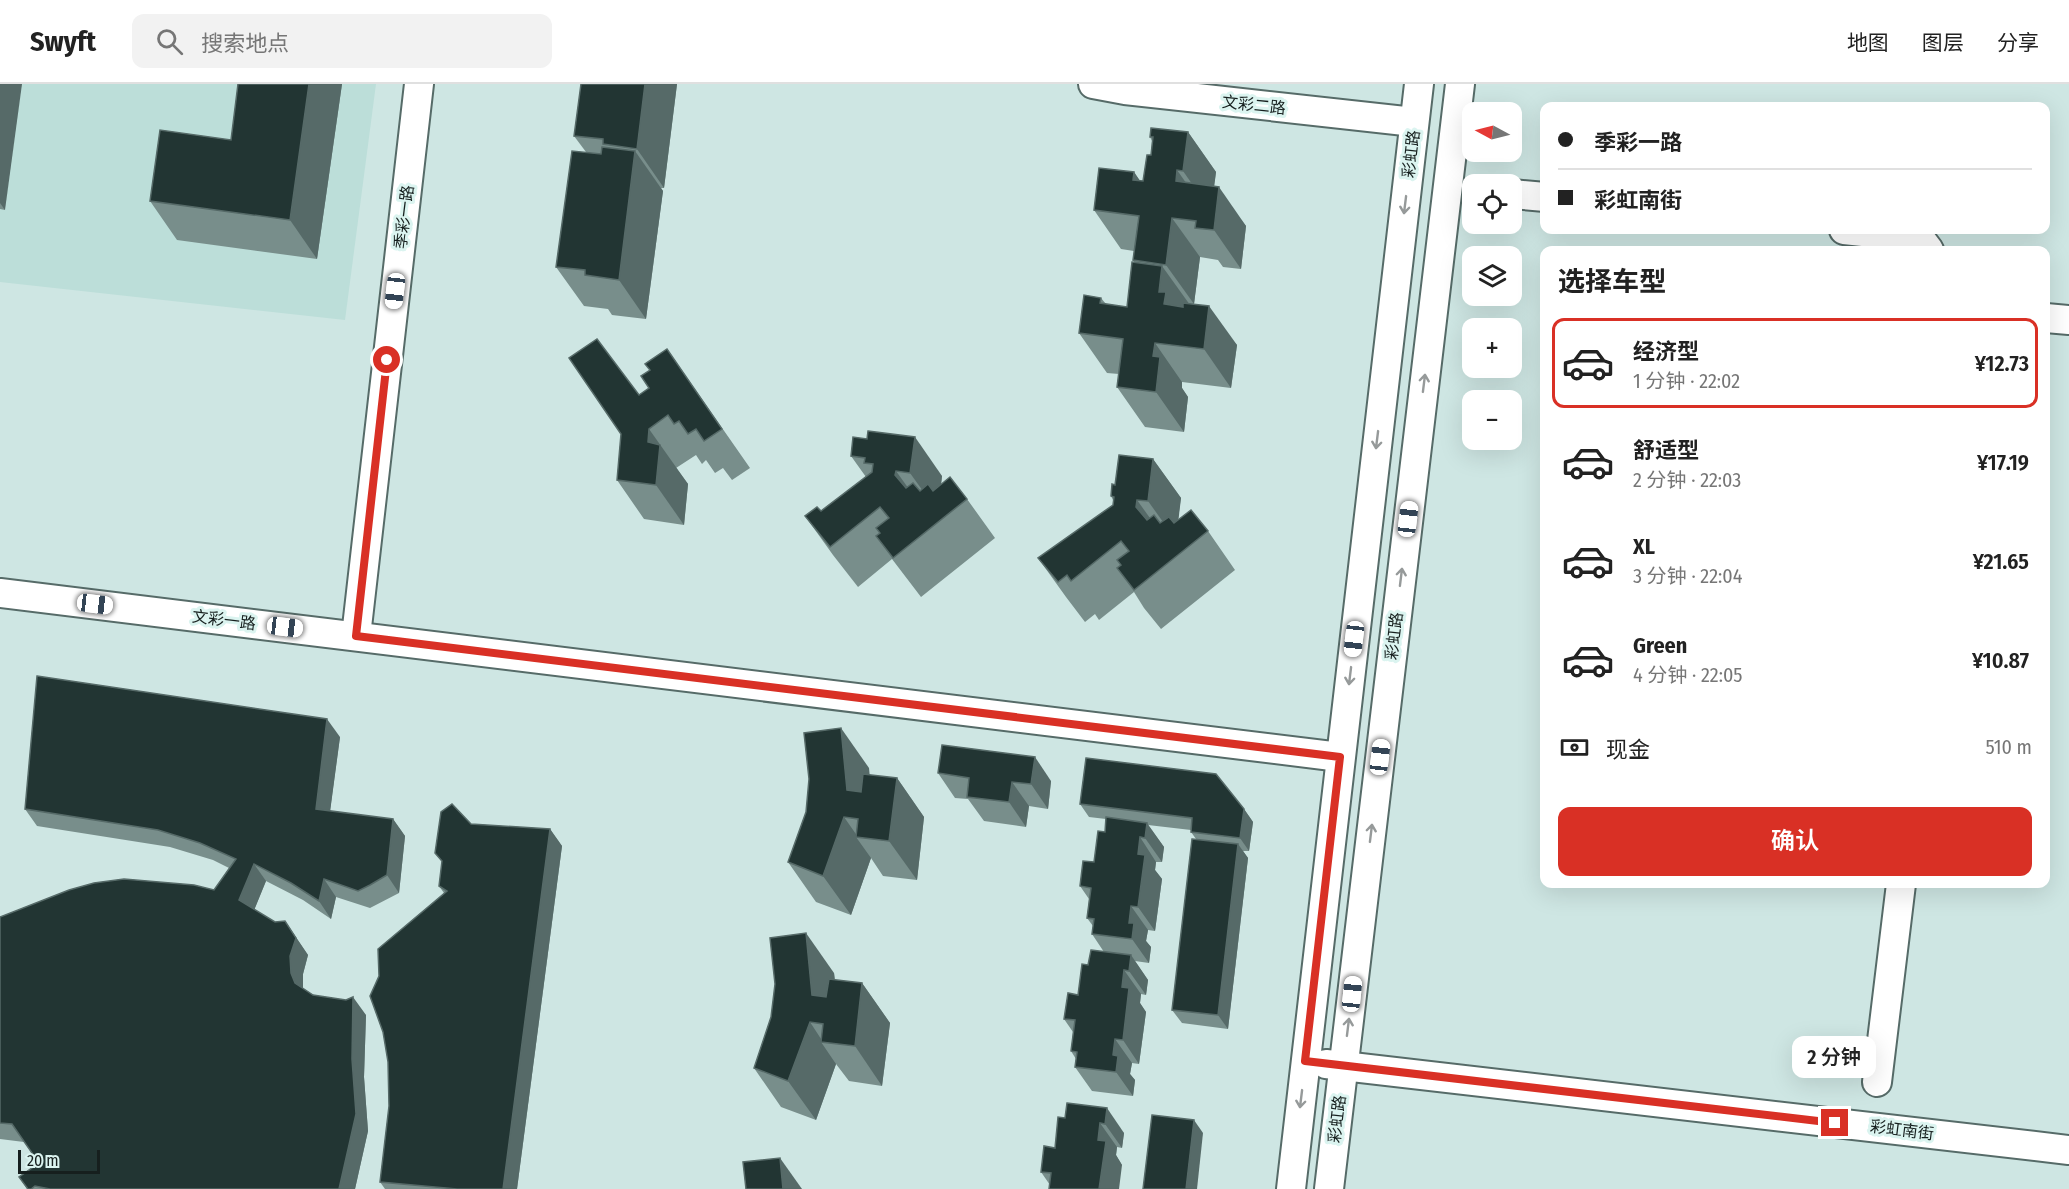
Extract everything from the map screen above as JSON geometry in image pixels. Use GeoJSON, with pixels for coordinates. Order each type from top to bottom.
{"type":"FeatureCollection","features":[{"type":"Feature","properties":{"kind":"street","name":"季彩一路"},"geometry":{"type":"LineString","coordinates":[[356,636],[419,84]]}},
{"type":"Feature","properties":{"kind":"street","name":"文彩二路"},"geometry":{"type":"LineString","coordinates":[[1093,84],[1125,90],[1414,122]]}},
{"type":"Feature","properties":{"kind":"street","name":"彩虹路"},"geometry":{"type":"LineString","coordinates":[[1291,1189],[1419,84]]}},
{"type":"Feature","properties":{"kind":"street","name":"彩虹路"},"geometry":{"type":"LineString","coordinates":[[1329,1189],[1460,188],[1460,84]]}},
{"type":"Feature","properties":{"kind":"street"},"geometry":{"type":"LineString","coordinates":[[1522,195],[1540,197]]}},
{"type":"Feature","properties":{"kind":"street"},"geometry":{"type":"LineString","coordinates":[[1882,234],[1920,238],[1926,246]]}},
{"type":"Feature","properties":{"kind":"street"},"geometry":{"type":"LineString","coordinates":[[2050,318],[2069,320]]}},
{"type":"Feature","properties":{"kind":"street","name":"文彩一路"},"geometry":{"type":"LineString","coordinates":[[0,593],[1340,757]]}},
{"type":"Feature","properties":{"kind":"street"},"geometry":{"type":"LineString","coordinates":[[1877,1082],[1901,888]]}},
{"type":"Feature","properties":{"kind":"street","name":"彩虹南街"},"geometry":{"type":"LineString","coordinates":[[1305,1061],[2069,1150]]}},
{"type":"Feature","properties":{"kind":"shaded area"},"geometry":{"type":"Polygon","coordinates":[[[0,84],[376,84],[345,320],[0,282],[0,84]]]}},
{"type":"Feature","properties":{"kind":"building"},"geometry":{"type":"Polygon","coordinates":[[[238,84],[309,84],[290,220],[150,201],[160,130],[231,140],[238,84]]]}},
{"type":"Feature","properties":{"kind":"building"},"geometry":{"type":"Polygon","coordinates":[[[581,84],[645,84],[637,149],[603,144],[603,139],[574,136],[581,84]]]}},
{"type":"Feature","properties":{"kind":"building"},"geometry":{"type":"Polygon","coordinates":[[[1151,128],[1188,132],[1183,171],[1177,170],[1176,181],[1219,187],[1214,230],[1195,228],[1196,221],[1172,218],[1166,265],[1133,260],[1139,216],[1094,210],[1099,168],[1134,172],[1133,180],[1143,181],[1147,155],[1151,155],[1153,137],[1150,137],[1151,128]]]}},
{"type":"Feature","properties":{"kind":"building"},"geometry":{"type":"Polygon","coordinates":[[[602,147],[635,151],[619,280],[585,275],[585,270],[556,267],[572,151],[601,154],[602,147]]]}},
{"type":"Feature","properties":{"kind":"building"},"geometry":{"type":"Polygon","coordinates":[[[1132,262],[1162,266],[1159,292],[1166,292],[1164,304],[1183,307],[1183,303],[1209,306],[1204,349],[1155,343],[1153,356],[1160,357],[1156,392],[1117,387],[1123,339],[1079,333],[1084,295],[1101,298],[1100,303],[1127,307],[1132,262]]]}},
{"type":"Feature","properties":{"kind":"building"},"geometry":{"type":"Polygon","coordinates":[[[597,339],[639,395],[649,388],[641,376],[650,370],[645,364],[667,349],[722,429],[704,441],[696,429],[688,434],[679,421],[674,424],[668,415],[649,429],[648,442],[660,445],[656,485],[617,480],[621,434],[569,358],[597,339]]]}},
{"type":"Feature","properties":{"kind":"building"},"geometry":{"type":"Polygon","coordinates":[[[868,431],[915,437],[910,473],[896,471],[895,475],[906,488],[913,483],[920,491],[928,484],[933,491],[950,477],[967,499],[893,558],[876,536],[880,533],[876,528],[889,518],[880,507],[830,547],[805,516],[817,507],[821,511],[872,472],[873,464],[864,463],[865,458],[851,456],[853,437],[867,439],[868,431]]]}},
{"type":"Feature","properties":{"kind":"building"},"geometry":{"type":"Polygon","coordinates":[[[1119,455],[1153,459],[1148,501],[1137,500],[1136,507],[1147,520],[1154,515],[1160,523],[1169,517],[1174,523],[1191,510],[1208,531],[1134,590],[1117,568],[1121,565],[1117,560],[1129,551],[1121,541],[1071,581],[1067,575],[1058,582],[1038,558],[1113,505],[1112,484],[1115,485],[1119,455]]]}},
{"type":"Feature","properties":{"kind":"building"},"geometry":{"type":"Polygon","coordinates":[[[37,676],[327,719],[316,809],[393,819],[387,875],[370,885],[358,891],[324,879],[319,901],[254,864],[239,900],[275,922],[285,921],[296,938],[290,956],[291,973],[295,983],[313,995],[346,1000],[353,997],[352,1059],[356,1114],[339,1189],[50,1189],[35,1186],[28,1189],[19,1177],[39,1163],[12,1124],[0,1123],[0,917],[69,890],[94,883],[124,879],[194,885],[214,890],[236,859],[200,843],[158,830],[25,809],[37,676]]]}},
{"type":"Feature","properties":{"kind":"building"},"geometry":{"type":"Polygon","coordinates":[[[841,728],[847,790],[861,792],[863,774],[897,778],[889,841],[856,837],[858,819],[844,817],[823,876],[788,862],[806,812],[809,779],[804,733],[841,728]]]}},
{"type":"Feature","properties":{"kind":"building"},"geometry":{"type":"Polygon","coordinates":[[[942,745],[1035,757],[1031,784],[1012,782],[1009,802],[967,797],[969,778],[938,773],[942,745]]]}},
{"type":"Feature","properties":{"kind":"building"},"geometry":{"type":"Polygon","coordinates":[[[1086,758],[1216,774],[1244,809],[1240,838],[1191,832],[1192,818],[1080,804],[1086,758]]]}},
{"type":"Feature","properties":{"kind":"building"},"geometry":{"type":"Polygon","coordinates":[[[452,804],[471,824],[550,829],[503,1189],[457,1189],[380,1182],[389,1106],[388,1062],[383,1032],[370,996],[379,976],[378,949],[447,891],[439,886],[442,861],[435,853],[441,812],[452,804]]]}},
{"type":"Feature","properties":{"kind":"building"},"geometry":{"type":"Polygon","coordinates":[[[1106,817],[1147,823],[1145,838],[1140,837],[1138,854],[1145,855],[1138,907],[1131,906],[1129,923],[1134,923],[1132,939],[1092,934],[1094,919],[1087,918],[1091,888],[1080,886],[1083,861],[1094,862],[1098,831],[1105,832],[1106,817]]]}},
{"type":"Feature","properties":{"kind":"building"},"geometry":{"type":"Polygon","coordinates":[[[1192,839],[1238,844],[1218,1015],[1172,1010],[1192,839]]]}},
{"type":"Feature","properties":{"kind":"building"},"geometry":{"type":"Polygon","coordinates":[[[806,933],[812,995],[826,997],[829,979],[862,983],[855,1046],[821,1042],[823,1024],[810,1022],[788,1081],[754,1068],[771,1017],[775,984],[770,938],[806,933]]]}},
{"type":"Feature","properties":{"kind":"building"},"geometry":{"type":"Polygon","coordinates":[[[1091,950],[1131,955],[1129,971],[1124,970],[1122,987],[1129,988],[1123,1040],[1115,1039],[1113,1055],[1118,1056],[1116,1072],[1075,1067],[1077,1052],[1071,1051],[1075,1020],[1064,1019],[1068,993],[1078,995],[1082,964],[1088,965],[1091,950]]]}},
{"type":"Feature","properties":{"kind":"building"},"geometry":{"type":"Polygon","coordinates":[[[1067,1103],[1107,1108],[1105,1124],[1100,1123],[1098,1140],[1106,1141],[1099,1189],[1049,1189],[1051,1173],[1041,1172],[1044,1146],[1055,1148],[1058,1117],[1065,1118],[1067,1103]]]}},
{"type":"Feature","properties":{"kind":"building"},"geometry":{"type":"Polygon","coordinates":[[[1152,1115],[1194,1120],[1186,1189],[1143,1189],[1152,1115]]]}},
{"type":"Feature","properties":{"kind":"building"},"geometry":{"type":"Polygon","coordinates":[[[780,1158],[783,1189],[746,1189],[743,1162],[780,1158]]]}},
{"type":"Feature","properties":{"kind":"route"},"geometry":{"type":"LineString","coordinates":[[387,360],[356,636],[1340,757],[1305,1061],[1835,1123]]}}]}
